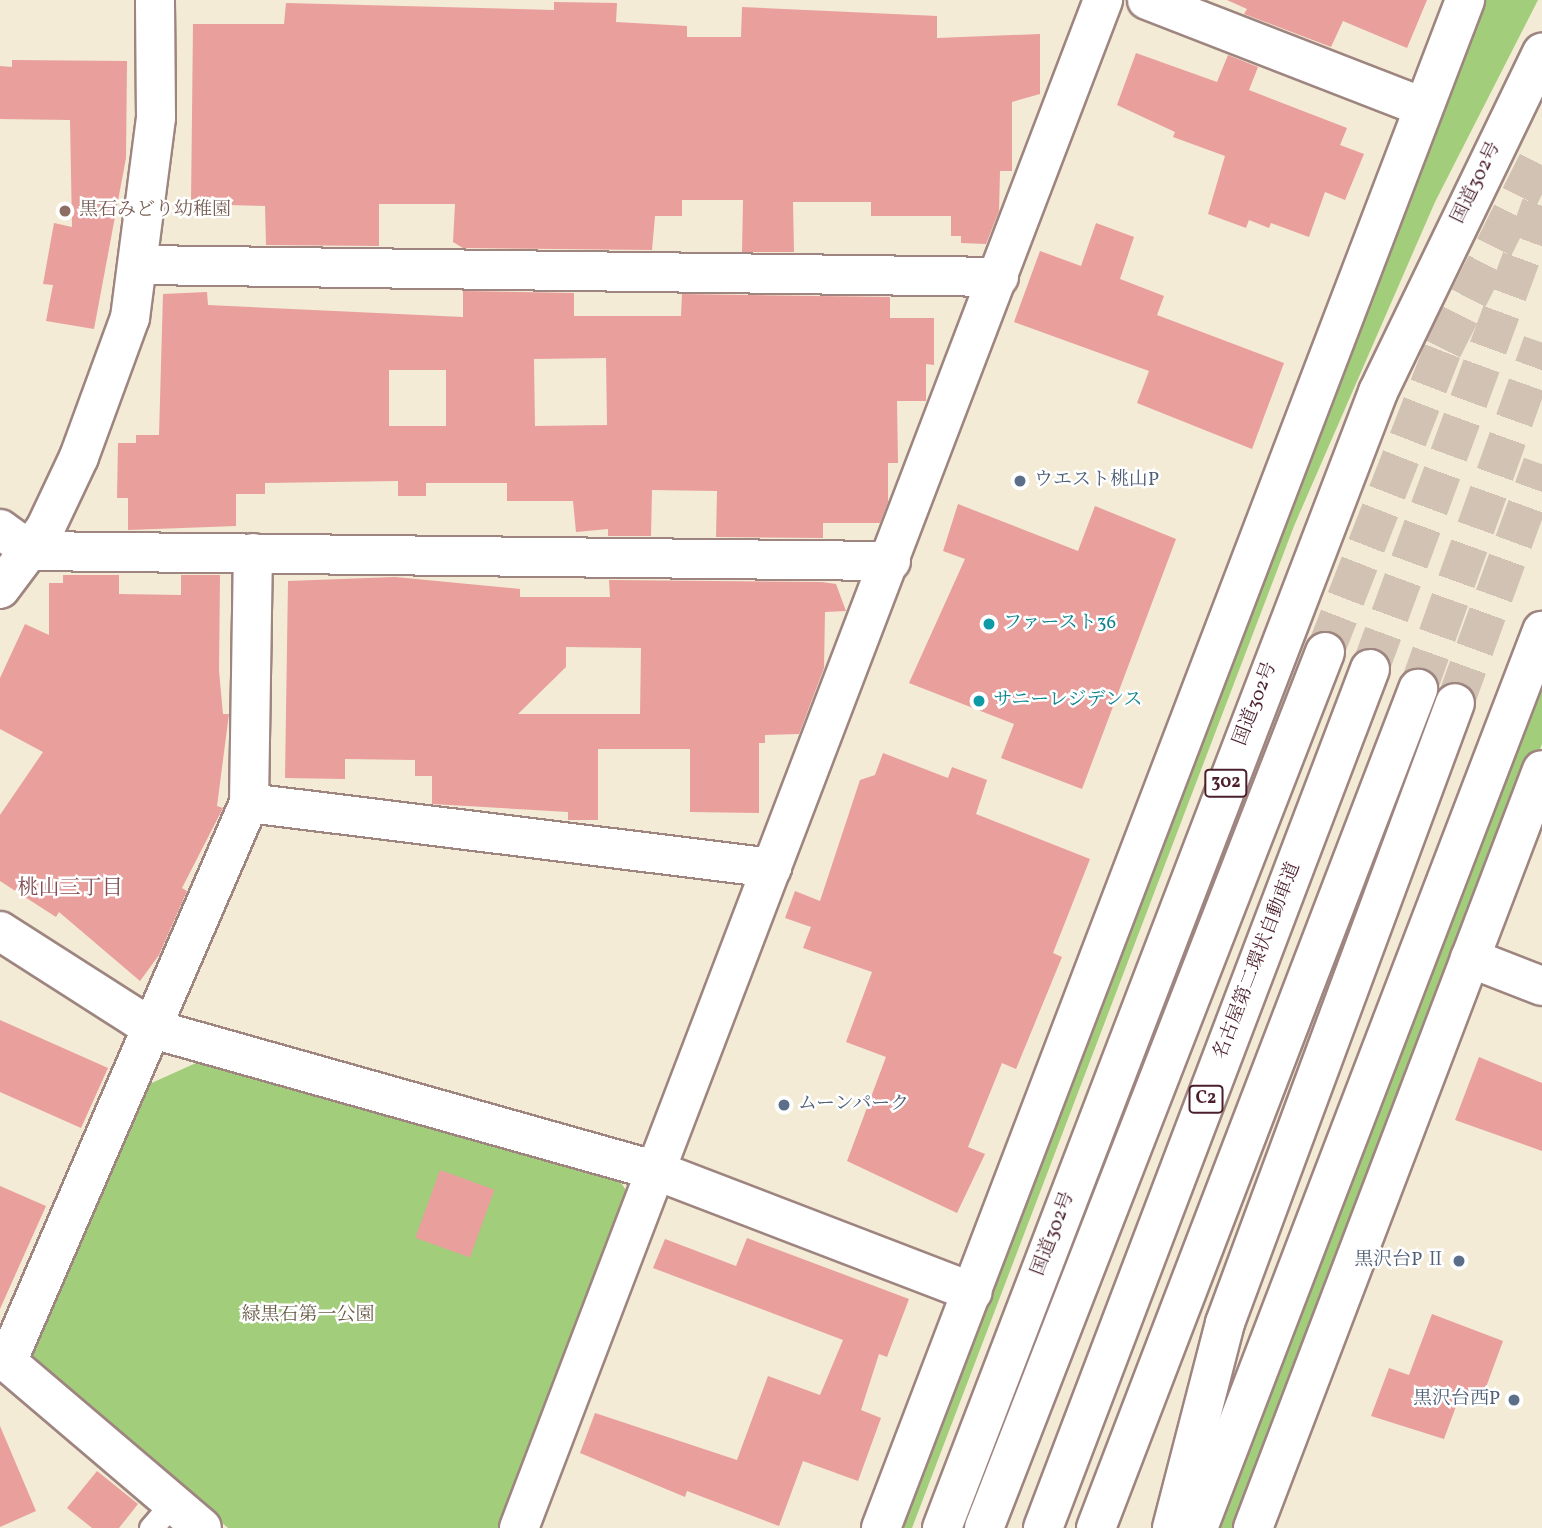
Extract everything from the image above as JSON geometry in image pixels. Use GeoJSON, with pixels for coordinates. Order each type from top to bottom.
{"type":"FeatureCollection","features":[{"type":"Feature","properties":{"kind":"main road"},"geometry":{"type":"LineString","coordinates":[[0,589],[15,540],[104,397],[141,265],[156,118],[155,0]]}},
{"type":"Feature","properties":{"kind":"main road"},"geometry":{"type":"LineString","coordinates":[[519,1528],[1104,0]]}},
{"type":"Feature","properties":{"kind":"main road"},"geometry":{"type":"LineString","coordinates":[[1147,0],[1423,107]]}},
{"type":"Feature","properties":{"kind":"main road"},"geometry":{"type":"LineString","coordinates":[[881,1528],[1465,0]]}},
{"type":"Feature","properties":{"kind":"main road","name":"国道302号"},"geometry":{"type":"LineString","coordinates":[[942,1528],[1378,392],[1542,52]]}},
{"type":"Feature","properties":{"kind":"main road"},"geometry":{"type":"LineString","coordinates":[[141,265],[999,278]]}},
{"type":"Feature","properties":{"kind":"main road"},"geometry":{"type":"LineString","coordinates":[[15,540],[253,553],[891,561]]}},
{"type":"Feature","properties":{"kind":"main road"},"geometry":{"type":"LineString","coordinates":[[202,1528],[162,1515],[5,1368],[249,803],[253,553]]}},
{"type":"Feature","properties":{"kind":"main road"},"geometry":{"type":"LineString","coordinates":[[1198,1528],[1542,631]]}},
{"type":"Feature","properties":{"kind":"main road"},"geometry":{"type":"LineString","coordinates":[[984,1528],[1325,652]]}},
{"type":"Feature","properties":{"kind":"main road","name":"名古屋第二環状自動車道"},"geometry":{"type":"LineString","coordinates":[[1043,1528],[1370,670]]}},
{"type":"Feature","properties":{"kind":"main road"},"geometry":{"type":"LineString","coordinates":[[1097,1528],[1418,689]]}},
{"type":"Feature","properties":{"kind":"main road"},"geometry":{"type":"LineString","coordinates":[[1172,1528],[1225,1323],[1455,703]]}},
{"type":"Feature","properties":{"kind":"main road"},"geometry":{"type":"LineString","coordinates":[[1253,1528],[1542,769]]}},
{"type":"Feature","properties":{"kind":"main road"},"geometry":{"type":"LineString","coordinates":[[249,803],[772,868]]}},
{"type":"Feature","properties":{"kind":"main road"},"geometry":{"type":"LineString","coordinates":[[0,931],[153,1029],[657,1171],[973,1292]]}},
{"type":"Feature","properties":{"kind":"main road"},"geometry":{"type":"LineString","coordinates":[[1470,958],[1542,986]]}},
{"type":"Feature","properties":{"kind":"green space"},"geometry":{"type":"Polygon","coordinates":[[[1477,0],[1538,0],[1435,202],[1294,526],[912,1528],[892,1528],[1477,0]]]}},
{"type":"Feature","properties":{"kind":"green space"},"geometry":{"type":"Polygon","coordinates":[[[1542,687],[1542,744],[1244,1528],[1220,1528],[1542,687]]]}},
{"type":"Feature","properties":{"kind":"green space","name":"緑黒石第一公園"},"geometry":{"type":"Polygon","coordinates":[[[196,1063],[619,1180],[630,1196],[502,1528],[228,1528],[34,1362],[31,1347],[145,1086],[196,1063]]]}},
{"type":"Feature","properties":{"kind":"building"},"geometry":{"type":"Polygon","coordinates":[[[1227,0],[1427,0],[1407,48],[1343,21],[1331,47],[1244,14],[1247,9],[1227,0]]]}},
{"type":"Feature","properties":{"kind":"building"},"geometry":{"type":"Polygon","coordinates":[[[554,2],[617,3],[616,22],[687,26],[687,37],[741,37],[742,7],[937,16],[937,38],[1040,34],[1040,94],[1012,102],[1012,171],[1000,171],[999,211],[986,244],[961,243],[961,236],[951,236],[951,216],[871,216],[871,202],[793,202],[794,252],[742,252],[743,200],[682,200],[682,216],[655,216],[652,250],[463,248],[453,242],[455,204],[379,204],[379,246],[266,245],[265,206],[191,204],[193,24],[284,24],[286,3],[554,10],[554,2]]]}},
{"type":"Feature","properties":{"kind":"building"},"geometry":{"type":"Polygon","coordinates":[[[1136,53],[1217,82],[1228,55],[1258,67],[1249,90],[1347,128],[1340,145],[1364,154],[1345,200],[1325,192],[1309,237],[1271,223],[1269,228],[1249,220],[1246,228],[1208,214],[1225,156],[1173,137],[1175,132],[1117,105],[1136,53]]]}},
{"type":"Feature","properties":{"kind":"building"},"geometry":{"type":"Polygon","coordinates":[[[12,60],[127,61],[126,158],[94,329],[46,321],[53,285],[43,284],[54,223],[72,227],[70,120],[0,119],[0,66],[12,67],[12,60]]]}},
{"type":"Feature","properties":{"kind":"building"},"geometry":{"type":"Polygon","coordinates":[[[1096,223],[1134,237],[1120,279],[1164,296],[1157,315],[1284,363],[1252,449],[1137,403],[1149,371],[1014,322],[1040,251],[1081,266],[1096,223]]]}},
{"type":"Feature","properties":{"kind":"building"},"geometry":{"type":"Polygon","coordinates":[[[463,291],[574,293],[574,316],[681,316],[682,294],[890,297],[890,318],[934,318],[934,365],[926,364],[926,401],[897,401],[898,463],[888,463],[888,502],[880,523],[823,523],[823,538],[716,537],[717,491],[652,490],[651,536],[608,536],[608,529],[576,532],[573,501],[507,501],[507,483],[426,483],[426,496],[398,496],[398,481],[265,483],[265,494],[236,494],[236,526],[128,530],[128,498],[117,498],[118,443],[136,443],[136,435],[159,435],[163,294],[207,292],[208,305],[463,317],[463,291]],[[606,358],[534,359],[535,426],[607,425],[606,358]],[[389,370],[389,426],[446,426],[446,370],[389,370]]]}},
{"type":"Feature","properties":{"kind":"building"},"geometry":{"type":"Polygon","coordinates":[[[958,504],[1078,551],[1095,506],[1176,539],[1082,789],[1001,758],[1014,724],[909,683],[965,559],[943,551],[958,504]]]}},
{"type":"Feature","properties":{"kind":"building"},"geometry":{"type":"Polygon","coordinates":[[[63,575],[119,575],[119,594],[181,595],[181,575],[220,575],[219,671],[223,714],[229,714],[217,806],[223,808],[182,888],[187,891],[159,955],[140,981],[59,912],[56,917],[0,881],[0,815],[43,752],[0,729],[0,678],[25,624],[49,635],[49,583],[63,583],[63,575]]]}},
{"type":"Feature","properties":{"kind":"building"},"geometry":{"type":"Polygon","coordinates":[[[395,577],[520,589],[520,597],[610,597],[609,580],[822,582],[836,584],[846,611],[825,612],[824,668],[799,734],[765,735],[765,743],[759,743],[759,813],[690,812],[690,749],[598,749],[598,820],[568,820],[568,812],[432,804],[432,776],[415,776],[415,760],[345,759],[345,779],[285,778],[288,581],[395,577]],[[566,647],[566,667],[518,714],[640,714],[641,648],[566,647]]]}},
{"type":"Feature","properties":{"kind":"building"},"geometry":{"type":"Polygon","coordinates":[[[883,753],[948,778],[952,767],[987,780],[976,814],[1090,859],[1053,953],[1062,957],[1016,1069],[1002,1063],[968,1147],[985,1154],[957,1213],[847,1161],[886,1057],[846,1042],[872,972],[803,948],[811,927],[785,918],[795,891],[820,901],[860,780],[875,775],[883,753]]]}},
{"type":"Feature","properties":{"kind":"building"},"geometry":{"type":"Polygon","coordinates":[[[0,1020],[108,1068],[81,1128],[0,1092],[0,1020]]]}},
{"type":"Feature","properties":{"kind":"building"},"geometry":{"type":"Polygon","coordinates":[[[1479,1057],[1542,1083],[1542,1151],[1455,1120],[1479,1057]]]}},
{"type":"Feature","properties":{"kind":"building"},"geometry":{"type":"Polygon","coordinates":[[[440,1170],[495,1190],[470,1257],[415,1238],[440,1170]]]}},
{"type":"Feature","properties":{"kind":"building"},"geometry":{"type":"Polygon","coordinates":[[[0,1186],[46,1206],[0,1309],[0,1186]]]}},
{"type":"Feature","properties":{"kind":"building"},"geometry":{"type":"Polygon","coordinates":[[[747,1238],[909,1299],[887,1357],[879,1354],[861,1410],[881,1418],[858,1481],[803,1461],[779,1526],[687,1491],[685,1497],[580,1453],[595,1413],[737,1460],[768,1376],[820,1395],[843,1340],[653,1268],[665,1239],[736,1266],[747,1238]]]}},
{"type":"Feature","properties":{"kind":"building"},"geometry":{"type":"Polygon","coordinates":[[[1432,1314],[1503,1341],[1482,1398],[1462,1390],[1444,1439],[1371,1416],[1389,1368],[1409,1375],[1432,1314]]]}},
{"type":"Feature","properties":{"kind":"building"},"geometry":{"type":"Polygon","coordinates":[[[0,1426],[36,1511],[0,1527],[0,1426]]]}},
{"type":"Feature","properties":{"kind":"building"},"geometry":{"type":"Polygon","coordinates":[[[97,1471],[138,1504],[119,1528],[92,1528],[67,1508],[97,1471]]]}},
{"type":"Feature","properties":{"kind":"tunnel"},"geometry":{"type":"LineString","coordinates":[[1325,652],[1443,349],[1542,152]]}},
{"type":"Feature","properties":{"kind":"tunnel"},"geometry":{"type":"LineString","coordinates":[[1370,669],[1542,202]]}},
{"type":"Feature","properties":{"kind":"tunnel"},"geometry":{"type":"LineString","coordinates":[[1418,689],[1542,343]]}},
{"type":"Feature","properties":{"kind":"tunnel"},"geometry":{"type":"LineString","coordinates":[[1455,703],[1542,464]]}},
{"type":"Feature","properties":{"kind":"place","name":"黒石みどり幼稚園"},"geometry":{"type":"Point","coordinates":[65,211]}},
{"type":"Feature","properties":{"kind":"place","name":"ウエスト桃山P"},"geometry":{"type":"Point","coordinates":[1020,481]}},
{"type":"Feature","properties":{"kind":"place","name":"ファースト36"},"geometry":{"type":"Point","coordinates":[989,624]}},
{"type":"Feature","properties":{"kind":"place","name":"サニーレジデンス"},"geometry":{"type":"Point","coordinates":[979,701]}},
{"type":"Feature","properties":{"kind":"place","name":"ムーンパーク"},"geometry":{"type":"Point","coordinates":[784,1105]}},
{"type":"Feature","properties":{"kind":"place","name":"黒沢台P Ⅱ"},"geometry":{"type":"Point","coordinates":[1459,1261]}},
{"type":"Feature","properties":{"kind":"place","name":"黒沢台西P"},"geometry":{"type":"Point","coordinates":[1514,1400]}},
{"type":"Feature","properties":{"kind":"district","name":"桃山三丁目"},"geometry":{"type":"Point","coordinates":[70,889]}}]}
